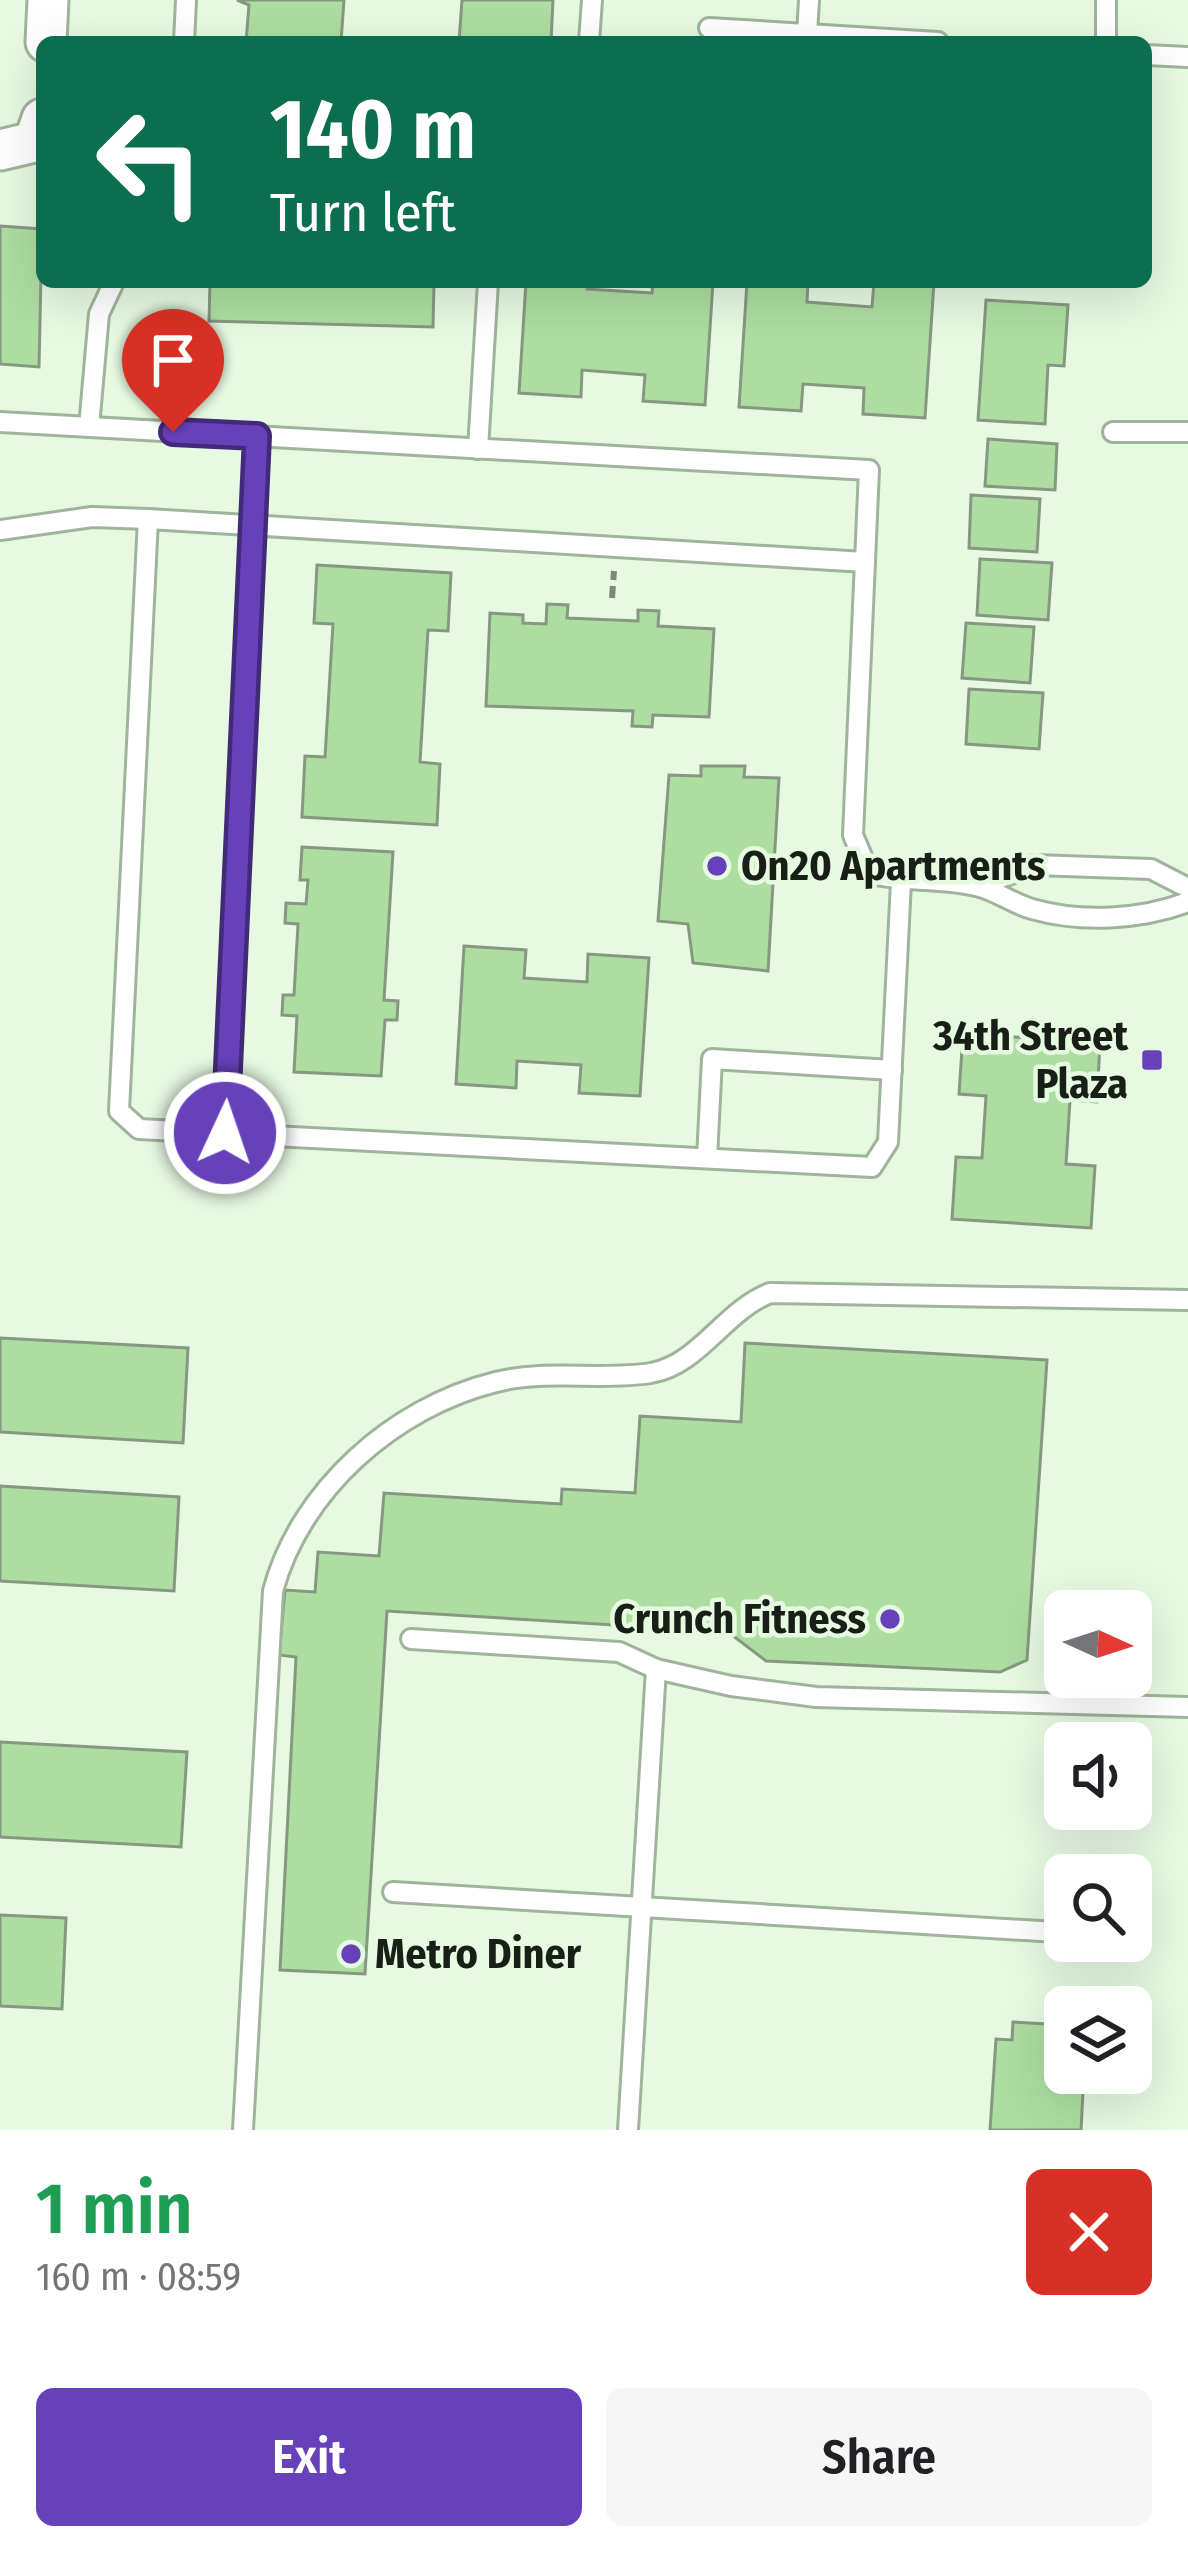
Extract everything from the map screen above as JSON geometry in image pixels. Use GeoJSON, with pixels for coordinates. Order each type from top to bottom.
{"type":"FeatureCollection","features":[{"type":"Feature","properties":{"kind":"street"},"geometry":{"type":"LineString","coordinates":[[46,36],[48,0]]}},
{"type":"Feature","properties":{"kind":"lane"},"geometry":{"type":"LineString","coordinates":[[184,36],[186,0]]}},
{"type":"Feature","properties":{"kind":"lane"},"geometry":{"type":"LineString","coordinates":[[590,36],[592,0]]}},
{"type":"Feature","properties":{"kind":"lane"},"geometry":{"type":"LineString","coordinates":[[807,34],[809,0]]}},
{"type":"Feature","properties":{"kind":"lane"},"geometry":{"type":"LineString","coordinates":[[1106,0],[1106,36]]}},
{"type":"Feature","properties":{"kind":"lane"},"geometry":{"type":"LineString","coordinates":[[709,28],[840,36]]}},
{"type":"Feature","properties":{"kind":"lane"},"geometry":{"type":"LineString","coordinates":[[1152,55],[1188,57]]}},
{"type":"Feature","properties":{"kind":"lane"},"geometry":{"type":"LineString","coordinates":[[89,427],[99,314],[111,288]]}},
{"type":"Feature","properties":{"kind":"lane"},"geometry":{"type":"LineString","coordinates":[[478,449],[488,288]]}},
{"type":"Feature","properties":{"kind":"lane"},"geometry":{"type":"LineString","coordinates":[[0,422],[869,470],[853,835],[869,873],[901,882],[979,886],[1033,909],[1102,916],[1150,916],[1188,902]]}},
{"type":"Feature","properties":{"kind":"lane"},"geometry":{"type":"LineString","coordinates":[[1113,432],[1188,432]]}},
{"type":"Feature","properties":{"kind":"lane"},"geometry":{"type":"LineString","coordinates":[[225,1133],[257,436]]}},
{"type":"Feature","properties":{"kind":"lane"},"geometry":{"type":"LineString","coordinates":[[0,530],[92,518],[148,519],[865,562]]}},
{"type":"Feature","properties":{"kind":"lane"},"geometry":{"type":"LineString","coordinates":[[148,519],[119,1111],[139,1129],[872,1167],[888,1142],[901,882]]}},
{"type":"Feature","properties":{"kind":"lane"},"geometry":{"type":"LineString","coordinates":[[979,886],[1035,865],[1151,869],[1188,888]]}},
{"type":"Feature","properties":{"kind":"lane"},"geometry":{"type":"LineString","coordinates":[[707,1158],[712,1059],[892,1070]]}},
{"type":"Feature","properties":{"kind":"lane"},"geometry":{"type":"LineString","coordinates":[[243,2130],[273,1591],[284,1548],[330,1480],[376,1442],[436,1406],[495,1382],[652,1373],[686,1360],[745,1303],[770,1293],[1188,1300]]}},
{"type":"Feature","properties":{"kind":"lane"},"geometry":{"type":"LineString","coordinates":[[411,1639],[619,1652],[656,1669],[730,1686],[816,1697],[1188,1707]]}},
{"type":"Feature","properties":{"kind":"lane"},"geometry":{"type":"LineString","coordinates":[[628,2130],[656,1669]]}},
{"type":"Feature","properties":{"kind":"lane"},"geometry":{"type":"LineString","coordinates":[[393,1892],[1044,1931]]}},
{"type":"Feature","properties":{"kind":"path"},"geometry":{"type":"LineString","coordinates":[[613,598],[615,568]]}},
{"type":"Feature","properties":{"kind":"building"},"geometry":{"type":"Polygon","coordinates":[[[237,0],[344,0],[341,36],[246,36],[249,5],[237,0]]]}},
{"type":"Feature","properties":{"kind":"building"},"geometry":{"type":"Polygon","coordinates":[[[462,0],[553,0],[551,36],[459,36],[462,0]]]}},
{"type":"Feature","properties":{"kind":"building"},"geometry":{"type":"Polygon","coordinates":[[[0,226],[36,229],[39,367],[0,364],[0,226]]]}},
{"type":"Feature","properties":{"kind":"building"},"geometry":{"type":"Polygon","coordinates":[[[210,288],[434,288],[433,327],[209,321],[210,288]]]}},
{"type":"Feature","properties":{"kind":"building"},"geometry":{"type":"Polygon","coordinates":[[[526,288],[652,293],[652,288],[713,288],[705,405],[643,401],[645,375],[582,370],[581,397],[519,393],[526,288]]]}},
{"type":"Feature","properties":{"kind":"building"},"geometry":{"type":"Polygon","coordinates":[[[747,288],[808,288],[807,302],[872,307],[874,288],[934,288],[925,418],[863,414],[864,388],[803,384],[801,411],[739,407],[747,288]]]}},
{"type":"Feature","properties":{"kind":"building"},"geometry":{"type":"Polygon","coordinates":[[[986,300],[1068,305],[1064,366],[1048,365],[1045,424],[978,420],[986,300]]]}},
{"type":"Feature","properties":{"kind":"building"},"geometry":{"type":"Polygon","coordinates":[[[988,439],[1057,444],[1055,490],[985,486],[988,439]]]}},
{"type":"Feature","properties":{"kind":"building"},"geometry":{"type":"Polygon","coordinates":[[[971,495],[1040,499],[1037,552],[969,548],[971,495]]]}},
{"type":"Feature","properties":{"kind":"building"},"geometry":{"type":"Polygon","coordinates":[[[980,559],[1052,563],[1048,620],[977,615],[980,559]]]}},
{"type":"Feature","properties":{"kind":"building"},"geometry":{"type":"Polygon","coordinates":[[[317,565],[451,573],[448,631],[428,630],[420,762],[440,764],[437,825],[302,817],[305,756],[325,757],[333,624],[314,623],[317,565]]]}},
{"type":"Feature","properties":{"kind":"building"},"geometry":{"type":"Polygon","coordinates":[[[547,604],[568,605],[567,618],[638,621],[638,610],[659,611],[658,626],[714,629],[709,717],[653,715],[652,727],[632,726],[633,711],[486,706],[490,613],[523,615],[523,623],[546,624],[547,604]]]}},
{"type":"Feature","properties":{"kind":"building"},"geometry":{"type":"Polygon","coordinates":[[[966,623],[1034,627],[1030,683],[962,678],[966,623]]]}},
{"type":"Feature","properties":{"kind":"building"},"geometry":{"type":"Polygon","coordinates":[[[969,689],[1043,693],[1039,749],[966,744],[969,689]]]}},
{"type":"Feature","properties":{"kind":"building","name":"On20 Apartments"},"geometry":{"type":"Polygon","coordinates":[[[701,766],[745,766],[744,777],[779,778],[768,971],[693,963],[688,924],[658,921],[669,775],[701,776],[701,766]]]}},
{"type":"Feature","properties":{"kind":"building"},"geometry":{"type":"Polygon","coordinates":[[[302,847],[393,852],[384,1000],[398,1001],[397,1020],[385,1020],[381,1076],[294,1072],[297,1016],[282,1015],[283,995],[294,995],[298,924],[285,923],[286,903],[306,904],[308,880],[300,880],[302,847]]]}},
{"type":"Feature","properties":{"kind":"building"},"geometry":{"type":"Polygon","coordinates":[[[464,946],[526,950],[524,978],[587,982],[588,954],[649,958],[640,1096],[579,1093],[581,1065],[517,1061],[516,1088],[456,1084],[464,946]]]}},
{"type":"Feature","properties":{"kind":"building"},"geometry":{"type":"Polygon","coordinates":[[[963,1034],[1100,1042],[1097,1102],[1070,1100],[1066,1164],[1095,1166],[1091,1228],[952,1219],[956,1157],[982,1158],[986,1096],[959,1094],[963,1034]]]}},
{"type":"Feature","properties":{"kind":"building"},"geometry":{"type":"Polygon","coordinates":[[[0,1338],[188,1348],[183,1443],[0,1432],[0,1338]]]}},
{"type":"Feature","properties":{"kind":"building"},"geometry":{"type":"Polygon","coordinates":[[[745,1343],[1047,1360],[1027,1660],[1000,1672],[766,1661],[728,1632],[387,1611],[365,1974],[280,1970],[296,1657],[279,1655],[285,1590],[315,1592],[318,1552],[379,1556],[384,1493],[561,1504],[562,1489],[635,1493],[640,1416],[741,1422],[745,1343]]]}},
{"type":"Feature","properties":{"kind":"building"},"geometry":{"type":"Polygon","coordinates":[[[0,1486],[179,1497],[174,1591],[0,1581],[0,1486]]]}},
{"type":"Feature","properties":{"kind":"building"},"geometry":{"type":"Polygon","coordinates":[[[0,1742],[187,1752],[181,1847],[0,1837],[0,1742]]]}},
{"type":"Feature","properties":{"kind":"building"},"geometry":{"type":"Polygon","coordinates":[[[0,1915],[66,1918],[62,2009],[0,2006],[0,1915]]]}},
{"type":"Feature","properties":{"kind":"building"},"geometry":{"type":"Polygon","coordinates":[[[1013,2022],[1044,2024],[1044,2094],[1083,2094],[1081,2130],[990,2130],[996,2039],[1012,2040],[1013,2022]]]}},
{"type":"Feature","properties":{"kind":"place","name":"On20 Apartments"},"geometry":{"type":"Point","coordinates":[717,866]}},
{"type":"Feature","properties":{"kind":"place","name":"34th Street Plaza"},"geometry":{"type":"Point","coordinates":[1152,1060]}},
{"type":"Feature","properties":{"kind":"place","name":"Crunch Fitness"},"geometry":{"type":"Point","coordinates":[890,1619]}},
{"type":"Feature","properties":{"kind":"place","name":"Metro Diner"},"geometry":{"type":"Point","coordinates":[351,1954]}},
{"type":"Feature","properties":{"kind":"route"},"geometry":{"type":"LineString","coordinates":[[173,432],[257,436],[225,1133]]}}]}
